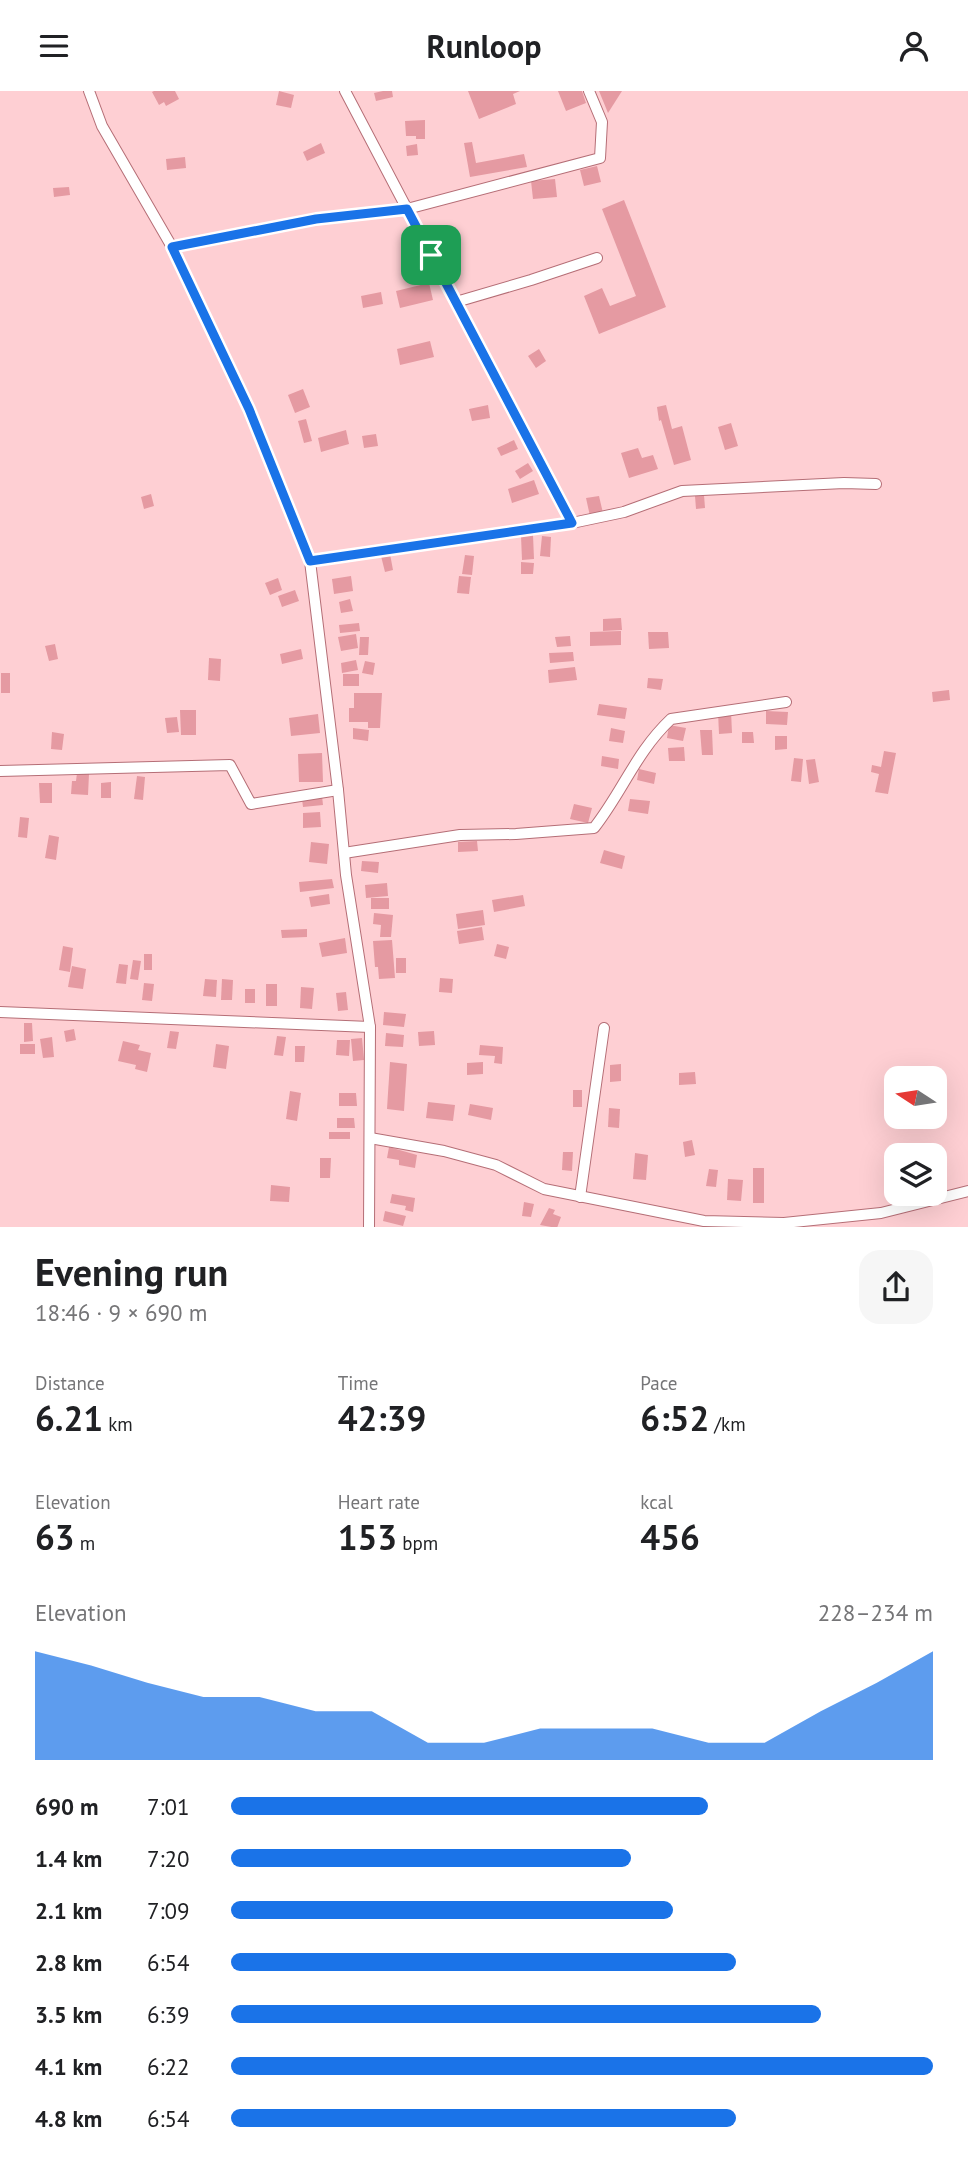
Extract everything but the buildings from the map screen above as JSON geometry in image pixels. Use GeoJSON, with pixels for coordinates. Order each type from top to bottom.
{"type":"FeatureCollection","features":[{"type":"Feature","properties":{"kind":"street"},"geometry":{"type":"LineString","coordinates":[[89,91],[102,126],[172,247],[249,409],[310,561],[344,853],[370,1027],[369,1227]]}},
{"type":"Feature","properties":{"kind":"street"},"geometry":{"type":"LineString","coordinates":[[345,91],[572,523]]}},
{"type":"Feature","properties":{"kind":"street"},"geometry":{"type":"LineString","coordinates":[[172,247],[316,219],[407,209],[600,158],[602,122],[589,91]]}},
{"type":"Feature","properties":{"kind":"street"},"geometry":{"type":"LineString","coordinates":[[456,302],[597,258]]}},
{"type":"Feature","properties":{"kind":"street"},"geometry":{"type":"LineString","coordinates":[[310,561],[572,523],[624,512],[682,491],[844,483],[876,484]]}},
{"type":"Feature","properties":{"kind":"street"},"geometry":{"type":"LineString","coordinates":[[344,853],[460,835],[594,828],[611,806],[638,757],[671,719],[786,702]]}},
{"type":"Feature","properties":{"kind":"street"},"geometry":{"type":"LineString","coordinates":[[0,771],[230,765],[251,804],[338,790]]}},
{"type":"Feature","properties":{"kind":"street"},"geometry":{"type":"LineString","coordinates":[[0,1012],[370,1027]]}},
{"type":"Feature","properties":{"kind":"street"},"geometry":{"type":"LineString","coordinates":[[580,1197],[604,1028]]}},
{"type":"Feature","properties":{"kind":"street"},"geometry":{"type":"LineString","coordinates":[[370,1138],[444,1151],[496,1165],[544,1189],[704,1221],[740,1225],[881,1213],[968,1191]]}},
{"type":"Feature","properties":{"kind":"route"},"geometry":{"type":"LineString","coordinates":[[407,209],[431,255],[572,523],[310,561],[249,409],[172,247],[316,219],[407,209]]}}]}
